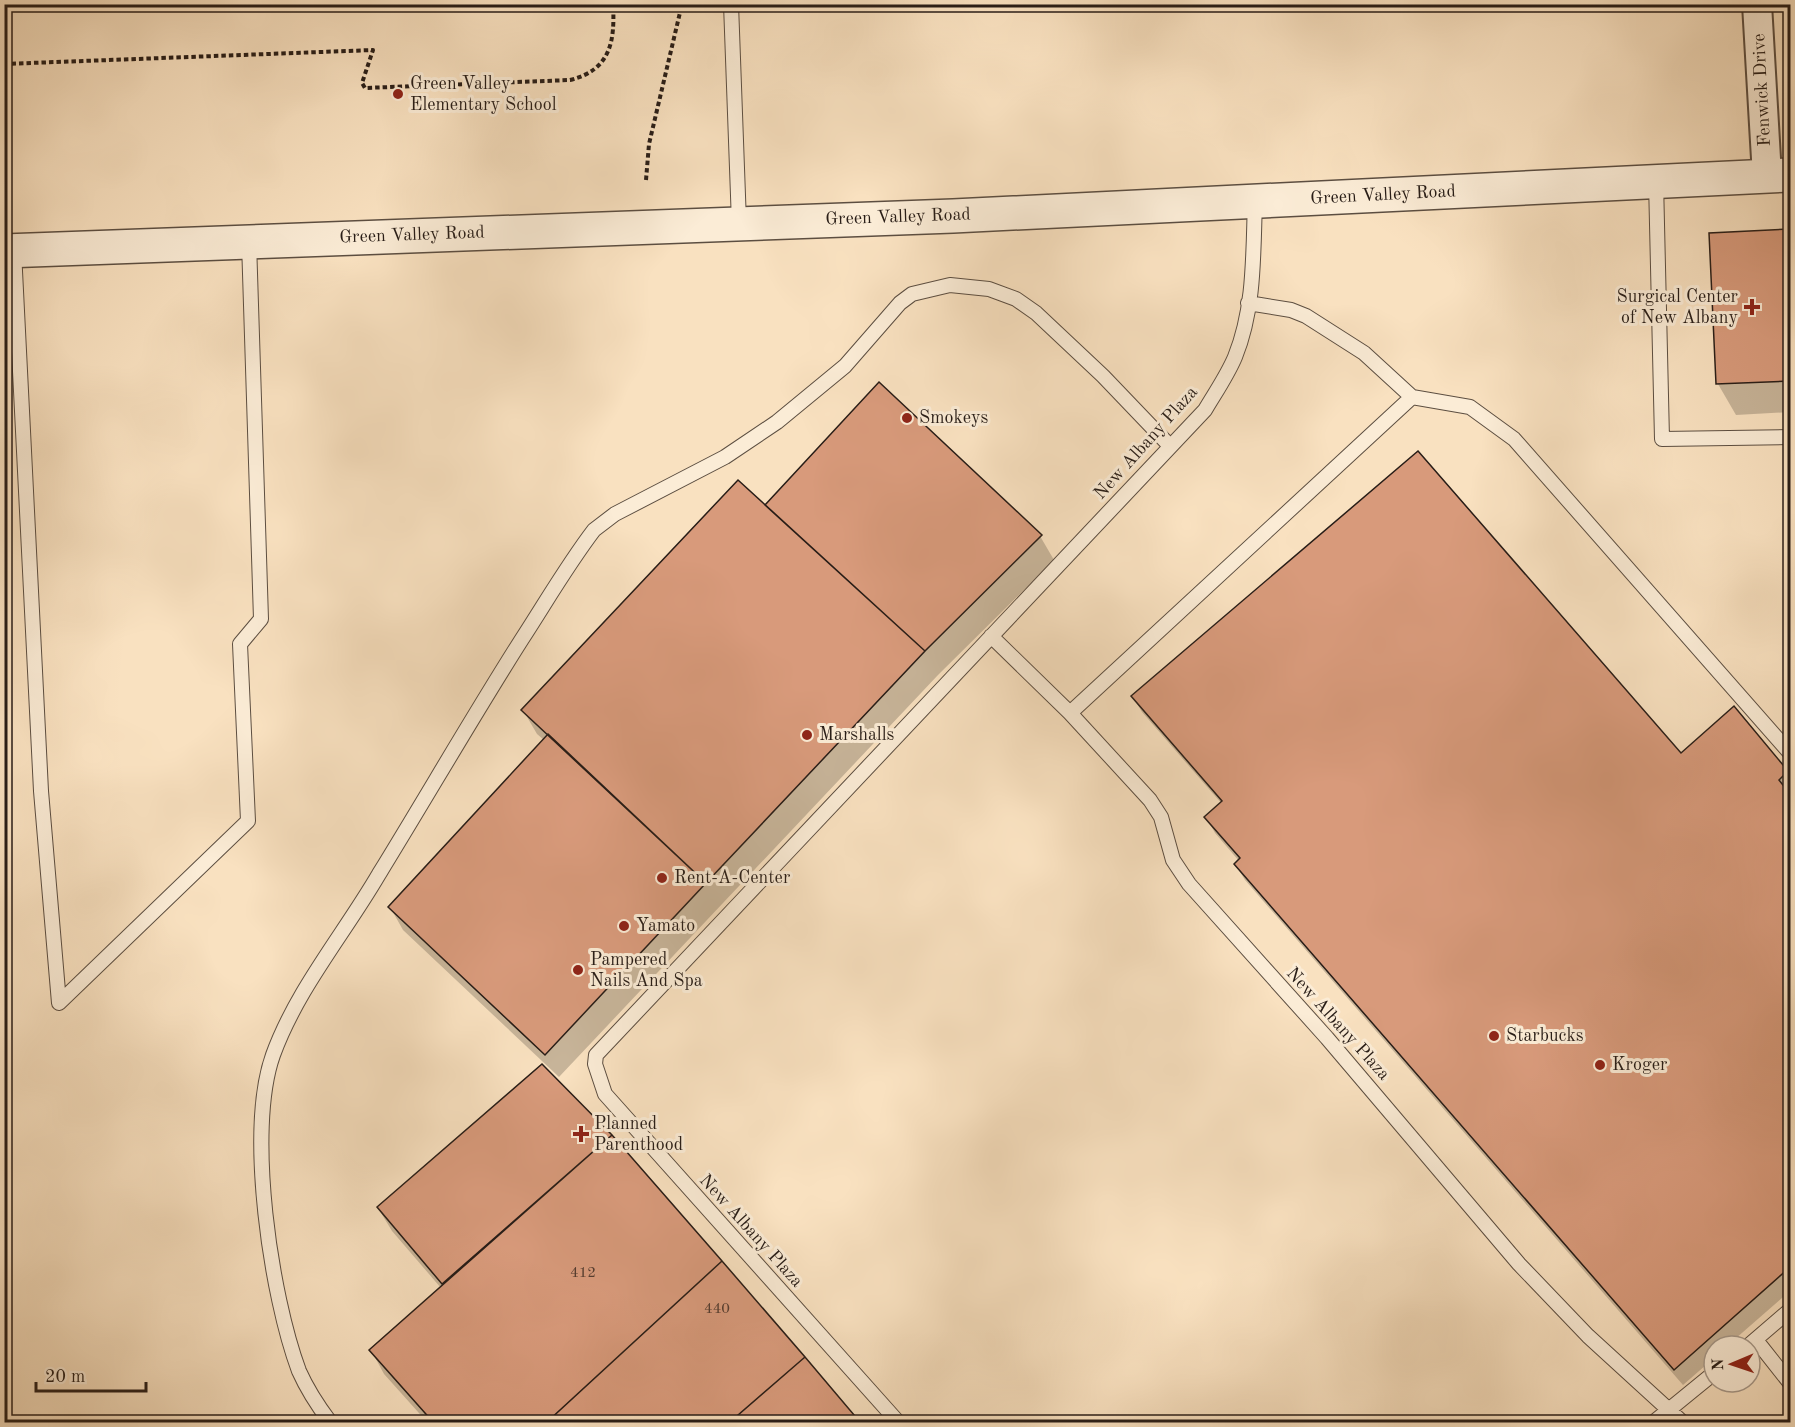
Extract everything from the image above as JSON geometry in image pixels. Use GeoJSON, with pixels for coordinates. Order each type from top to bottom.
{"type":"FeatureCollection","features":[{"type":"Feature","properties":{"kind":"street","name":"Fenwick Drive"},"geometry":{"type":"LineString","coordinates":[[1757,4],[1779,175]]}},
{"type":"Feature","properties":{"kind":"street","name":"Green Valley Road"},"geometry":{"type":"LineString","coordinates":[[9,251],[1255,201],[1779,175]]}},
{"type":"Feature","properties":{"kind":"lane"},"geometry":{"type":"LineString","coordinates":[[731,4],[739,223]]}},
{"type":"Feature","properties":{"kind":"lane"},"geometry":{"type":"LineString","coordinates":[[1656,181],[1662,439],[1791,437]]}},
{"type":"Feature","properties":{"kind":"lane","name":"New Albany Plaza"},"geometry":{"type":"LineString","coordinates":[[898,1422],[605,1094],[595,1064],[599,1050],[1205,410],[1234,359],[1245,329],[1254,262],[1255,201]]}},
{"type":"Feature","properties":{"kind":"lane"},"geometry":{"type":"LineString","coordinates":[[9,251],[41,791],[59,1003],[248,821],[240,644],[261,619],[249,242]]}},
{"type":"Feature","properties":{"kind":"lane"},"geometry":{"type":"LineString","coordinates":[[330,1422],[314,1400],[300,1371],[278,1294],[262,1173],[261,1128],[272,1057],[299,998],[359,909],[504,668],[578,551],[594,530],[615,514],[725,457],[777,422],[845,366],[900,303],[912,294],[950,285],[989,289],[1016,299],[1036,313],[1104,376],[1170,446]]}},
{"type":"Feature","properties":{"kind":"lane"},"geometry":{"type":"LineString","coordinates":[[1248,303],[1291,310],[1327,328],[1364,353],[1412,397],[1470,407],[1514,439],[1791,753]]}},
{"type":"Feature","properties":{"kind":"lane"},"geometry":{"type":"LineString","coordinates":[[1070,713],[1412,397]]}},
{"type":"Feature","properties":{"kind":"lane","name":"New Albany Plaza"},"geometry":{"type":"LineString","coordinates":[[991,636],[1070,713],[1150,801],[1161,817],[1173,860],[1189,884],[1334,1046],[1519,1264],[1588,1336],[1682,1422]]}},
{"type":"Feature","properties":{"kind":"lane"},"geometry":{"type":"LineString","coordinates":[[1762,1335],[1791,1310]]}},
{"type":"Feature","properties":{"kind":"lane"},"geometry":{"type":"LineString","coordinates":[[1762,1353],[1791,1383]]}},
{"type":"Feature","properties":{"kind":"lane"},"geometry":{"type":"LineString","coordinates":[[1654,1422],[1702,1383]]}},
{"type":"Feature","properties":{"kind":"path"},"geometry":{"type":"LineString","coordinates":[[4,64],[373,50],[362,83],[365,88],[570,80],[590,74],[606,56],[614,33],[614,4]]}},
{"type":"Feature","properties":{"kind":"path"},"geometry":{"type":"LineString","coordinates":[[646,180],[649,144],[682,4]]}},
{"type":"Feature","properties":{"kind":"building","name":"Surgical Center of New Albany"},"geometry":{"type":"Polygon","coordinates":[[[1790,229],[1790,381],[1716,384],[1709,233],[1790,229]]]}},
{"type":"Feature","properties":{"kind":"building"},"geometry":{"type":"Polygon","coordinates":[[[879,382],[1042,535],[925,651],[765,505],[879,382]]]}},
{"type":"Feature","properties":{"kind":"building","name":"Kroger"},"geometry":{"type":"Polygon","coordinates":[[[1418,451],[1681,753],[1734,706],[1788,771],[1779,780],[1790,794],[1790,1267],[1715,1334],[1702,1334],[1702,1345],[1674,1370],[1234,864],[1240,858],[1204,817],[1222,801],[1131,696],[1418,451]]]}},
{"type":"Feature","properties":{"kind":"building"},"geometry":{"type":"Polygon","coordinates":[[[738,480],[925,651],[706,883],[521,710],[738,480]]]}},
{"type":"Feature","properties":{"kind":"building"},"geometry":{"type":"Polygon","coordinates":[[[548,734],[706,883],[545,1055],[388,907],[548,734]]]}},
{"type":"Feature","properties":{"kind":"building"},"geometry":{"type":"Polygon","coordinates":[[[542,1064],[612,1135],[442,1284],[377,1207],[542,1064]]]}},
{"type":"Feature","properties":{"kind":"building"},"geometry":{"type":"Polygon","coordinates":[[[612,1135],[722,1261],[547,1422],[433,1422],[369,1350],[612,1135]]]}},
{"type":"Feature","properties":{"kind":"building"},"geometry":{"type":"Polygon","coordinates":[[[722,1261],[805,1357],[730,1422],[547,1422],[722,1261]]]}},
{"type":"Feature","properties":{"kind":"building"},"geometry":{"type":"Polygon","coordinates":[[[805,1357],[860,1422],[730,1422],[805,1357]]]}},
{"type":"Feature","properties":{"kind":"place","name":"Green Valley Elementary School"},"geometry":{"type":"Point","coordinates":[398,94]}},
{"type":"Feature","properties":{"kind":"place","name":"Surgical Center of New Albany"},"geometry":{"type":"Point","coordinates":[1752,307]}},
{"type":"Feature","properties":{"kind":"place","name":"Smokeys"},"geometry":{"type":"Point","coordinates":[907,418]}},
{"type":"Feature","properties":{"kind":"place","name":"Marshalls"},"geometry":{"type":"Point","coordinates":[807,735]}},
{"type":"Feature","properties":{"kind":"place","name":"Rent-A-Center"},"geometry":{"type":"Point","coordinates":[662,878]}},
{"type":"Feature","properties":{"kind":"place","name":"Yamato"},"geometry":{"type":"Point","coordinates":[624,926]}},
{"type":"Feature","properties":{"kind":"place","name":"Pampered Nails And Spa"},"geometry":{"type":"Point","coordinates":[578,970]}},
{"type":"Feature","properties":{"kind":"place","name":"Starbucks"},"geometry":{"type":"Point","coordinates":[1494,1036]}},
{"type":"Feature","properties":{"kind":"place","name":"Kroger"},"geometry":{"type":"Point","coordinates":[1600,1065]}},
{"type":"Feature","properties":{"kind":"place","name":"Planned Parenthood"},"geometry":{"type":"Point","coordinates":[581,1134]}}]}
